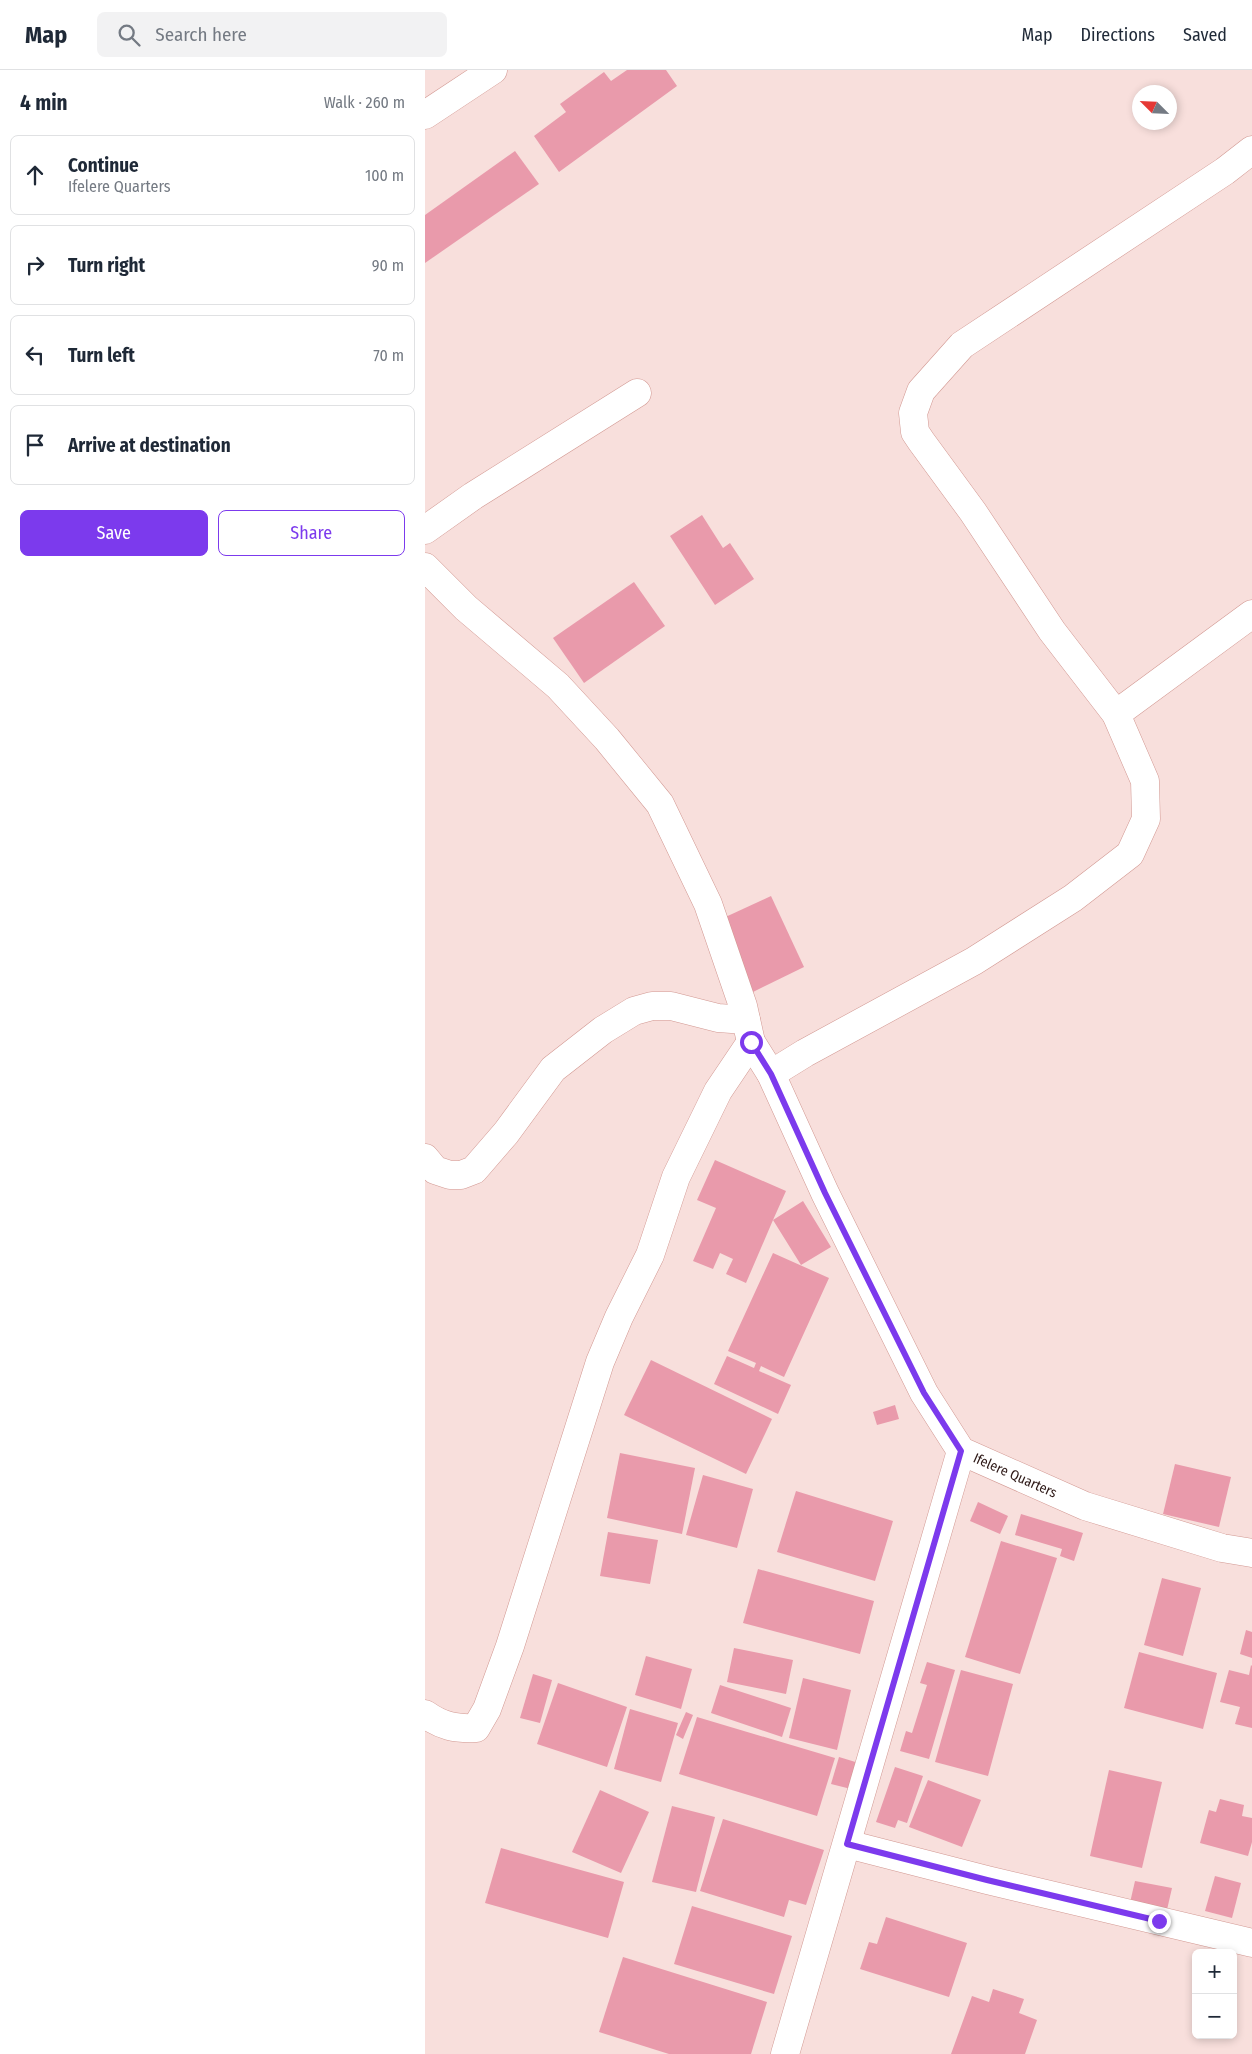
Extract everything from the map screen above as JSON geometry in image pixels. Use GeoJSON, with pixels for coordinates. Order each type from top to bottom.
{"type":"FeatureCollection","features":[{"type":"Feature","properties":{"kind":"street"},"geometry":{"type":"LineString","coordinates":[[425,115],[493,70]]}},
{"type":"Feature","properties":{"kind":"street"},"geometry":{"type":"LineString","coordinates":[[771,1074],[805,1053],[975,961],[1073,898],[1130,854],[1146,819],[1145,781],[1116,714],[1052,631],[973,512],[921,441],[915,432],[913,413],[921,391],[961,345],[1225,171],[1252,150]]}},
{"type":"Feature","properties":{"kind":"street"},"geometry":{"type":"LineString","coordinates":[[425,530],[473,496],[637,393]]}},
{"type":"Feature","properties":{"kind":"street","name":"Ifelere Quarters"},"geometry":{"type":"LineString","coordinates":[[425,567],[466,608],[558,686],[607,739],[661,804],[708,904],[743,1006],[748,1031],[771,1074],[825,1193],[924,1393],[961,1451],[1085,1506],[1222,1548],[1252,1554]]}},
{"type":"Feature","properties":{"kind":"street"},"geometry":{"type":"LineString","coordinates":[[1116,714],[1252,614]]}},
{"type":"Feature","properties":{"kind":"street"},"geometry":{"type":"LineString","coordinates":[[425,1158],[435,1170],[450,1175],[474,1170],[506,1133],[553,1069],[603,1030],[634,1011],[652,1006],[671,1006],[719,1018],[748,1031],[675,1177],[650,1255],[619,1317],[600,1362],[510,1646],[487,1709],[475,1728],[457,1729],[425,1714]]}},
{"type":"Feature","properties":{"kind":"street"},"geometry":{"type":"LineString","coordinates":[[785,2054],[961,1451]]}},
{"type":"Feature","properties":{"kind":"street"},"geometry":{"type":"LineString","coordinates":[[847,1844],[987,1880],[1252,1943]]}},
{"type":"Feature","properties":{"kind":"building"},"geometry":{"type":"Polygon","coordinates":[[[627,70],[666,70],[677,86],[559,172],[534,136],[566,112],[560,104],[604,72],[611,81],[627,70]]]}},
{"type":"Feature","properties":{"kind":"building"},"geometry":{"type":"Polygon","coordinates":[[[515,151],[539,184],[425,263],[425,215],[515,151]]]}},
{"type":"Feature","properties":{"kind":"building"},"geometry":{"type":"Polygon","coordinates":[[[702,515],[723,548],[730,543],[754,579],[715,605],[670,536],[702,515]]]}},
{"type":"Feature","properties":{"kind":"building"},"geometry":{"type":"Polygon","coordinates":[[[634,582],[665,626],[584,683],[553,638],[634,582]]]}},
{"type":"Feature","properties":{"kind":"building"},"geometry":{"type":"Polygon","coordinates":[[[771,896],[804,967],[753,992],[719,920],[771,896]]]}},
{"type":"Feature","properties":{"kind":"building"},"geometry":{"type":"Polygon","coordinates":[[[715,1160],[786,1191],[746,1283],[726,1274],[733,1259],[720,1253],[713,1269],[693,1261],[716,1208],[697,1200],[715,1160]]]}},
{"type":"Feature","properties":{"kind":"building"},"geometry":{"type":"Polygon","coordinates":[[[803,1201],[831,1247],[801,1265],[773,1220],[803,1201]]]}},
{"type":"Feature","properties":{"kind":"building"},"geometry":{"type":"Polygon","coordinates":[[[773,1253],[829,1278],[784,1377],[761,1366],[759,1371],[791,1385],[778,1414],[714,1384],[727,1356],[754,1368],[756,1363],[728,1351],[773,1253]]]}},
{"type":"Feature","properties":{"kind":"building"},"geometry":{"type":"Polygon","coordinates":[[[651,1360],[772,1419],[746,1474],[624,1415],[651,1360]]]}},
{"type":"Feature","properties":{"kind":"building"},"geometry":{"type":"Polygon","coordinates":[[[895,1405],[899,1419],[877,1425],[873,1412],[895,1405]]]}},
{"type":"Feature","properties":{"kind":"building"},"geometry":{"type":"Polygon","coordinates":[[[620,1453],[695,1468],[682,1534],[607,1518],[620,1453]]]}},
{"type":"Feature","properties":{"kind":"building"},"geometry":{"type":"Polygon","coordinates":[[[1175,1464],[1231,1477],[1219,1527],[1163,1514],[1175,1464]]]}},
{"type":"Feature","properties":{"kind":"building"},"geometry":{"type":"Polygon","coordinates":[[[703,1475],[753,1489],[737,1548],[686,1535],[703,1475]]]}},
{"type":"Feature","properties":{"kind":"building"},"geometry":{"type":"Polygon","coordinates":[[[796,1491],[893,1521],[875,1581],[777,1552],[796,1491]]]}},
{"type":"Feature","properties":{"kind":"building"},"geometry":{"type":"Polygon","coordinates":[[[978,1502],[1008,1516],[1000,1534],[970,1521],[978,1502]]]}},
{"type":"Feature","properties":{"kind":"building"},"geometry":{"type":"Polygon","coordinates":[[[1021,1514],[1083,1533],[1074,1561],[1060,1556],[1062,1549],[1015,1535],[1021,1514]]]}},
{"type":"Feature","properties":{"kind":"building"},"geometry":{"type":"Polygon","coordinates":[[[608,1532],[658,1540],[650,1584],[600,1576],[608,1532]]]}},
{"type":"Feature","properties":{"kind":"building"},"geometry":{"type":"Polygon","coordinates":[[[1001,1541],[1057,1558],[1020,1674],[965,1657],[1001,1541]]]}},
{"type":"Feature","properties":{"kind":"building"},"geometry":{"type":"Polygon","coordinates":[[[758,1569],[874,1601],[860,1654],[743,1623],[758,1569]]]}},
{"type":"Feature","properties":{"kind":"building"},"geometry":{"type":"Polygon","coordinates":[[[1162,1578],[1201,1588],[1183,1656],[1144,1645],[1162,1578]]]}},
{"type":"Feature","properties":{"kind":"building"},"geometry":{"type":"Polygon","coordinates":[[[1246,1630],[1252,1632],[1252,1658],[1240,1654],[1246,1630]]]}},
{"type":"Feature","properties":{"kind":"building"},"geometry":{"type":"Polygon","coordinates":[[[734,1648],[793,1660],[786,1694],[727,1682],[734,1648]]]}},
{"type":"Feature","properties":{"kind":"building"},"geometry":{"type":"Polygon","coordinates":[[[1139,1652],[1217,1673],[1203,1729],[1124,1708],[1139,1652]]]}},
{"type":"Feature","properties":{"kind":"building"},"geometry":{"type":"Polygon","coordinates":[[[646,1656],[692,1669],[681,1709],[635,1695],[646,1656]]]}},
{"type":"Feature","properties":{"kind":"building"},"geometry":{"type":"Polygon","coordinates":[[[927,1662],[955,1670],[929,1759],[900,1751],[906,1731],[912,1733],[927,1685],[920,1683],[927,1662]]]}},
{"type":"Feature","properties":{"kind":"building"},"geometry":{"type":"Polygon","coordinates":[[[1251,1665],[1252,1728],[1235,1724],[1240,1707],[1220,1702],[1229,1670],[1249,1675],[1251,1665]]]}},
{"type":"Feature","properties":{"kind":"building"},"geometry":{"type":"Polygon","coordinates":[[[961,1670],[1013,1684],[988,1776],[935,1762],[961,1670]]]}},
{"type":"Feature","properties":{"kind":"building"},"geometry":{"type":"Polygon","coordinates":[[[533,1674],[552,1680],[540,1723],[520,1718],[533,1674]]]}},
{"type":"Feature","properties":{"kind":"building"},"geometry":{"type":"Polygon","coordinates":[[[803,1678],[851,1690],[837,1750],[789,1738],[803,1678]]]}},
{"type":"Feature","properties":{"kind":"building"},"geometry":{"type":"Polygon","coordinates":[[[558,1683],[627,1707],[607,1767],[537,1744],[558,1683]]]}},
{"type":"Feature","properties":{"kind":"building"},"geometry":{"type":"Polygon","coordinates":[[[720,1685],[791,1708],[782,1737],[711,1713],[720,1685]]]}},
{"type":"Feature","properties":{"kind":"building"},"geometry":{"type":"Polygon","coordinates":[[[630,1709],[678,1723],[661,1782],[614,1769],[630,1709]]]}},
{"type":"Feature","properties":{"kind":"building"},"geometry":{"type":"Polygon","coordinates":[[[686,1712],[693,1715],[683,1739],[676,1735],[686,1712]]]}},
{"type":"Feature","properties":{"kind":"building"},"geometry":{"type":"Polygon","coordinates":[[[697,1717],[835,1758],[817,1816],[679,1774],[697,1717]]]}},
{"type":"Feature","properties":{"kind":"building"},"geometry":{"type":"Polygon","coordinates":[[[839,1757],[862,1764],[855,1790],[831,1784],[839,1757]]]}},
{"type":"Feature","properties":{"kind":"building"},"geometry":{"type":"Polygon","coordinates":[[[895,1767],[923,1776],[907,1823],[898,1820],[895,1828],[876,1822],[895,1767]]]}},
{"type":"Feature","properties":{"kind":"building"},"geometry":{"type":"Polygon","coordinates":[[[1109,1770],[1162,1782],[1142,1868],[1090,1856],[1109,1770]]]}},
{"type":"Feature","properties":{"kind":"building"},"geometry":{"type":"Polygon","coordinates":[[[928,1780],[981,1800],[962,1847],[909,1827],[928,1780]]]}},
{"type":"Feature","properties":{"kind":"building"},"geometry":{"type":"Polygon","coordinates":[[[600,1790],[649,1812],[621,1873],[572,1852],[600,1790]]]}},
{"type":"Feature","properties":{"kind":"building"},"geometry":{"type":"Polygon","coordinates":[[[1220,1799],[1244,1805],[1242,1816],[1252,1818],[1252,1842],[1248,1856],[1200,1843],[1209,1810],[1216,1812],[1220,1799]]]}},
{"type":"Feature","properties":{"kind":"building"},"geometry":{"type":"Polygon","coordinates":[[[672,1806],[715,1817],[696,1892],[652,1882],[672,1806]]]}},
{"type":"Feature","properties":{"kind":"building"},"geometry":{"type":"Polygon","coordinates":[[[723,1819],[824,1850],[806,1905],[789,1900],[784,1917],[700,1891],[723,1819]]]}},
{"type":"Feature","properties":{"kind":"building"},"geometry":{"type":"Polygon","coordinates":[[[501,1848],[624,1882],[608,1938],[485,1903],[501,1848]]]}},
{"type":"Feature","properties":{"kind":"building"},"geometry":{"type":"Polygon","coordinates":[[[1215,1876],[1241,1883],[1232,1918],[1205,1911],[1215,1876]]]}},
{"type":"Feature","properties":{"kind":"building"},"geometry":{"type":"Polygon","coordinates":[[[1135,1881],[1172,1888],[1166,1914],[1129,1907],[1135,1881]]]}},
{"type":"Feature","properties":{"kind":"building"},"geometry":{"type":"Polygon","coordinates":[[[692,1906],[792,1936],[774,1994],[674,1964],[692,1906]]]}},
{"type":"Feature","properties":{"kind":"building"},"geometry":{"type":"Polygon","coordinates":[[[886,1917],[967,1943],[949,1997],[860,1969],[869,1942],[877,1944],[886,1917]]]}},
{"type":"Feature","properties":{"kind":"building"},"geometry":{"type":"Polygon","coordinates":[[[623,1957],[767,2002],[751,2054],[669,2054],[599,2032],[623,1957]]]}},
{"type":"Feature","properties":{"kind":"building"},"geometry":{"type":"Polygon","coordinates":[[[993,1989],[1024,1999],[1019,2013],[1037,2020],[1025,2054],[951,2054],[972,1996],[989,2002],[993,1989]]]}},
{"type":"Feature","properties":{"kind":"route"},"geometry":{"type":"LineString","coordinates":[[751,1042],[771,1074],[825,1193],[924,1393],[961,1451],[847,1844],[1159,1921]]}}]}
